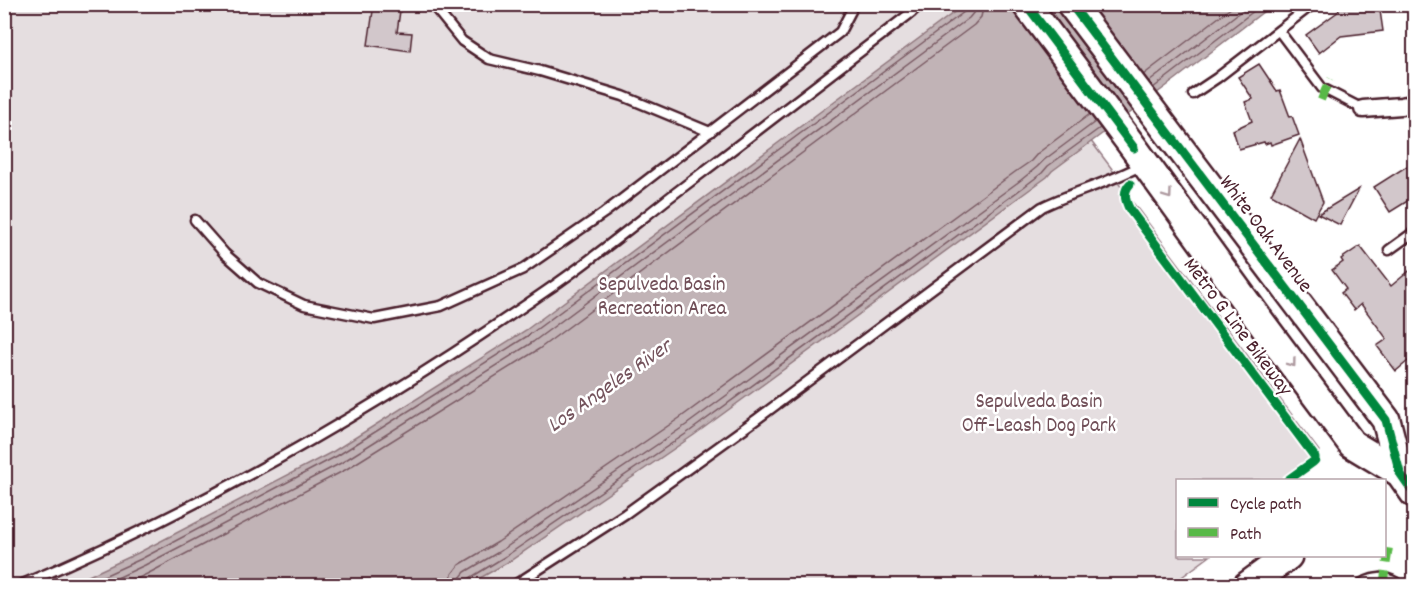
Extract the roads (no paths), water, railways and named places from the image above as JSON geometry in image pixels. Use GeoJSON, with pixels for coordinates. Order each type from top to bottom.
{"type":"FeatureCollection","features":[{"type":"Feature","properties":{"kind":"main road","name":"White Oak Avenue"},"geometry":{"type":"LineString","coordinates":[[1026,4],[1352,444],[1403,478]]}},
{"type":"Feature","properties":{"kind":"main road","name":"White Oak Avenue"},"geometry":{"type":"LineString","coordinates":[[1071,4],[1386,420],[1403,478]]}},
{"type":"Feature","properties":{"kind":"main road"},"geometry":{"type":"LineString","coordinates":[[1247,585],[1285,557]]}},
{"type":"Feature","properties":{"kind":"street"},"geometry":{"type":"LineString","coordinates":[[1363,109],[1414,104]]}},
{"type":"Feature","properties":{"kind":"street"},"geometry":{"type":"LineString","coordinates":[[1365,585],[1374,582],[1389,583]]}},
{"type":"Feature","properties":{"kind":"lane"},"geometry":{"type":"LineString","coordinates":[[432,4],[462,41],[489,59],[540,71],[622,96],[710,132]]}},
{"type":"Feature","properties":{"kind":"lane"},"geometry":{"type":"LineString","coordinates":[[195,220],[225,254],[258,283],[304,305],[374,319],[441,306],[523,269],[603,213],[840,32],[851,11],[851,4]]}},
{"type":"Feature","properties":{"kind":"lane"},"geometry":{"type":"LineString","coordinates":[[18,585],[58,569],[184,510],[331,430],[451,355],[549,290],[920,4]]}},
{"type":"Feature","properties":{"kind":"lane"},"geometry":{"type":"LineString","coordinates":[[1193,94],[1313,4]]}},
{"type":"Feature","properties":{"kind":"lane"},"geometry":{"type":"LineString","coordinates":[[1279,31],[1322,88],[1363,109]]}},
{"type":"Feature","properties":{"kind":"lane"},"geometry":{"type":"LineString","coordinates":[[513,585],[625,514],[1042,207],[1114,180],[1140,156]]}},
{"type":"Feature","properties":{"kind":"lane"},"geometry":{"type":"LineString","coordinates":[[1389,250],[1414,232]]}},
{"type":"Feature","properties":{"kind":"water","name":"Los Angeles River"},"geometry":{"type":"Polygon","coordinates":[[[964,5],[1272,5],[1047,177],[694,435],[510,561],[468,585],[67,586],[138,553],[334,451],[526,330],[964,5]]]}},
{"type":"Feature","properties":{"kind":"park label","name":"Sepulveda Basin Recreation Area"},"geometry":{"type":"Point","coordinates":[662,295]}},
{"type":"Feature","properties":{"kind":"park label","name":"Sepulveda Basin Off-Leash Dog Park"},"geometry":{"type":"Point","coordinates":[1039,412]}}]}
